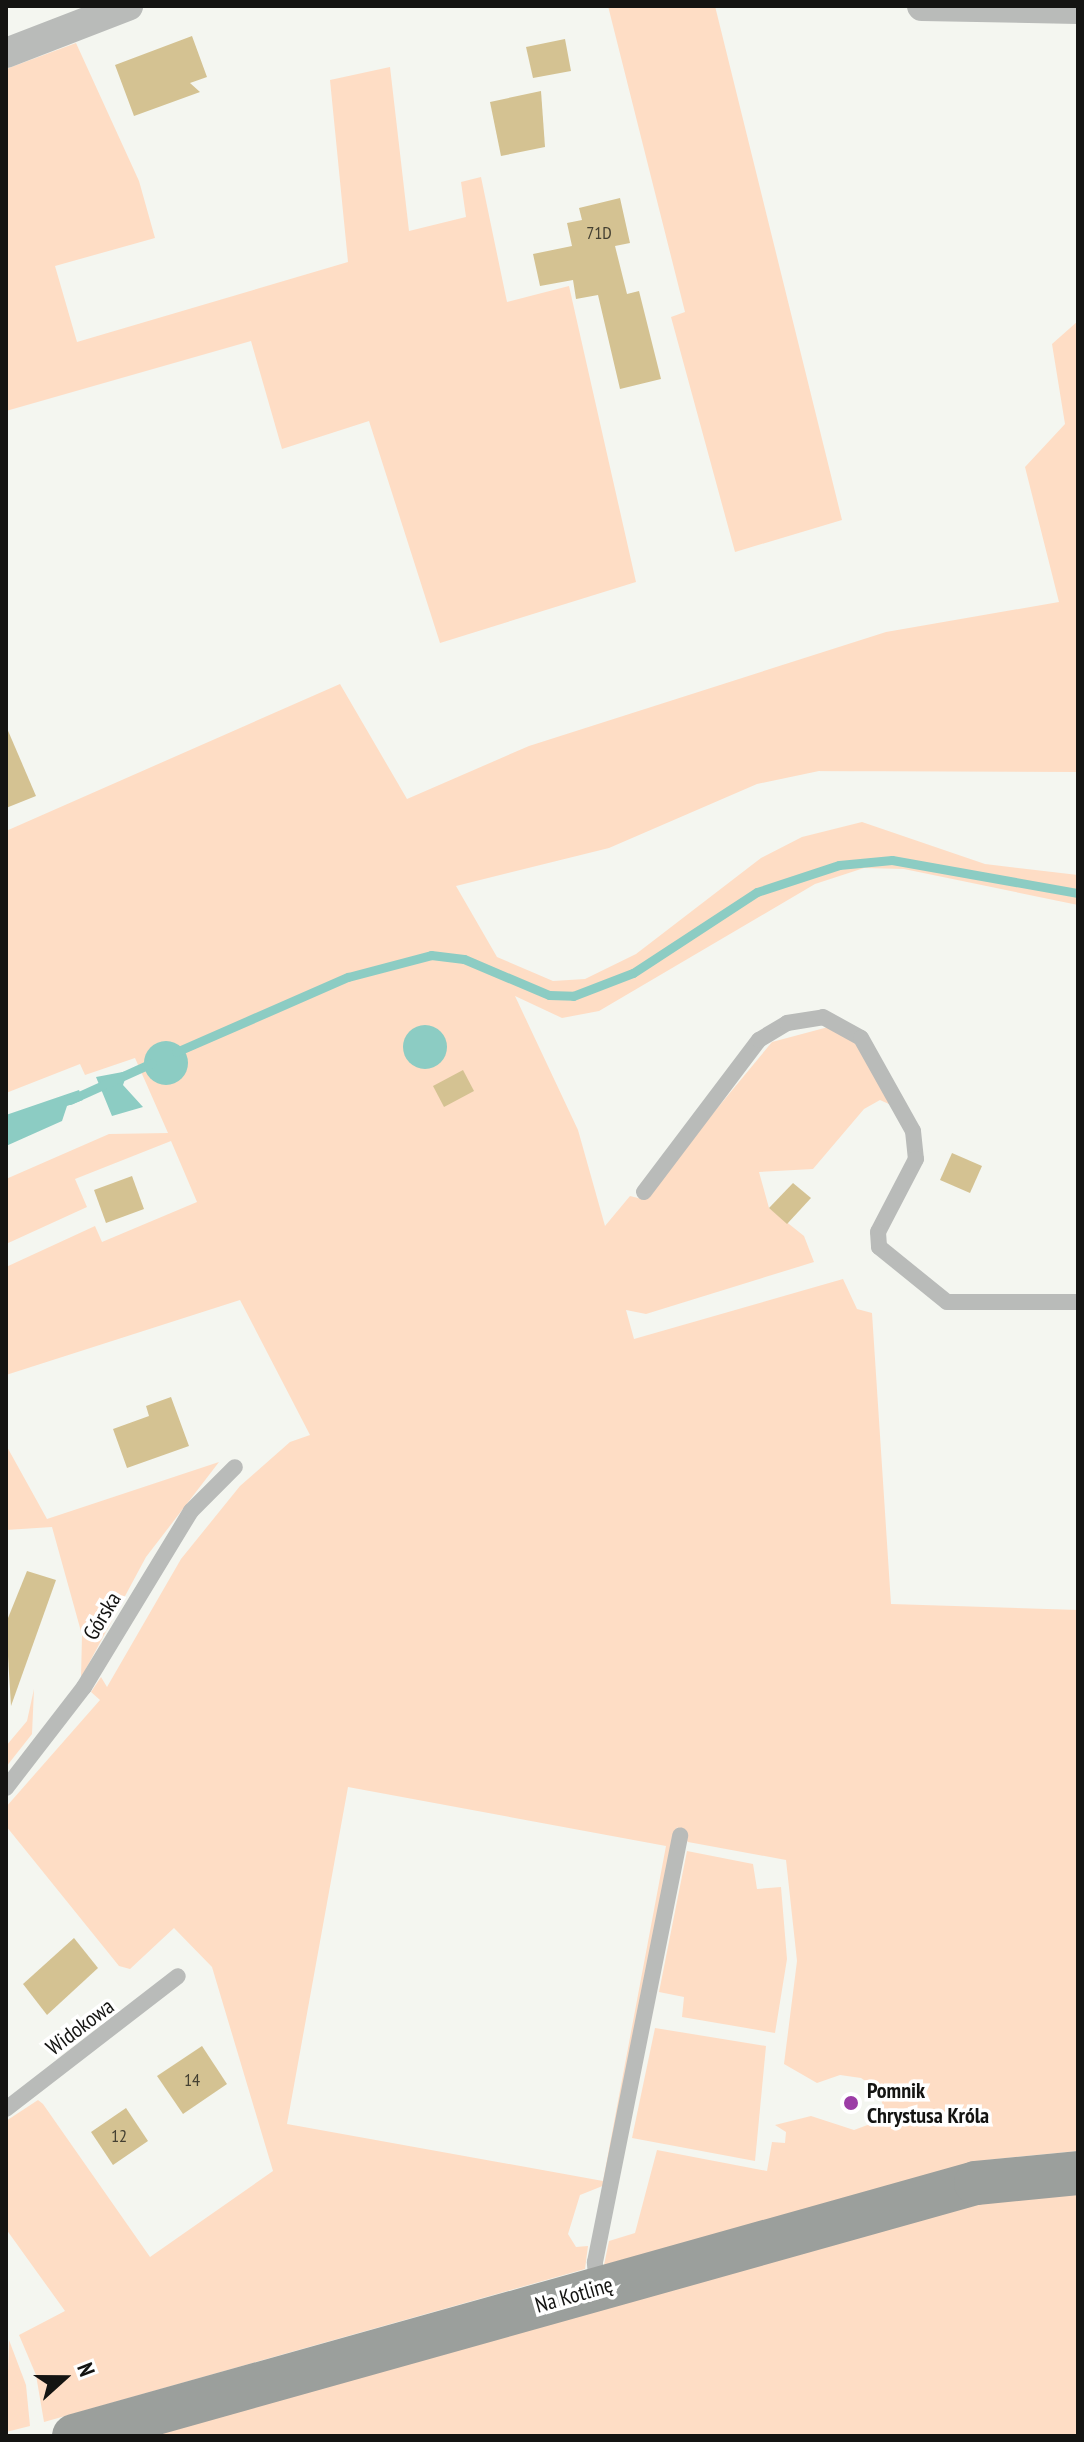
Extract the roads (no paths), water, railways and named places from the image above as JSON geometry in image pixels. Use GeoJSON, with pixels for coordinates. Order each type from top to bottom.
{"type":"FeatureCollection","features":[{"type":"Feature","properties":{"kind":"street"},"geometry":{"type":"LineString","coordinates":[[6,53],[128,6]]}},
{"type":"Feature","properties":{"kind":"street"},"geometry":{"type":"LineString","coordinates":[[922,6],[1078,9]]}},
{"type":"Feature","properties":{"kind":"street","name":"Na Kotlinę"},"geometry":{"type":"LineString","coordinates":[[74,2436],[976,2183],[1078,2173]]}},
{"type":"Feature","properties":{"kind":"lane"},"geometry":{"type":"LineString","coordinates":[[644,1192],[759,1040],[787,1023],[823,1017],[861,1038],[913,1131],[916,1159],[878,1232],[879,1247],[947,1302],[1078,1302]]}},
{"type":"Feature","properties":{"kind":"lane","name":"Górska"},"geometry":{"type":"LineString","coordinates":[[6,1788],[84,1687],[199,1500],[235,1467]]}},
{"type":"Feature","properties":{"kind":"lane"},"geometry":{"type":"LineString","coordinates":[[598,2288],[595,2262],[680,1835]]}},
{"type":"Feature","properties":{"kind":"lane","name":"Widokowa"},"geometry":{"type":"LineString","coordinates":[[6,2109],[178,1976]]}},
{"type":"Feature","properties":{"kind":"water"},"geometry":{"type":"Polygon","coordinates":[[[425,1025],[440,1032],[447,1047],[440,1062],[425,1069],[410,1062],[403,1047],[410,1032],[425,1025]]]}},
{"type":"Feature","properties":{"kind":"water"},"geometry":{"type":"Polygon","coordinates":[[[166,1041],[182,1047],[188,1063],[182,1079],[166,1085],[150,1079],[144,1063],[150,1047],[166,1041]]]}},
{"type":"Feature","properties":{"kind":"water"},"geometry":{"type":"Polygon","coordinates":[[[128,1071],[123,1085],[143,1107],[112,1116],[96,1077],[128,1071]]]}},
{"type":"Feature","properties":{"kind":"water"},"geometry":{"type":"Polygon","coordinates":[[[79,1090],[83,1100],[67,1106],[62,1121],[6,1146],[6,1115],[79,1090]]]}},
{"type":"Feature","properties":{"kind":"waterway"},"geometry":{"type":"LineString","coordinates":[[176,1052],[348,977],[431,955],[464,959],[549,995],[573,996],[633,973],[757,892],[839,865],[892,860],[1078,893]]}},
{"type":"Feature","properties":{"kind":"waterway"},"geometry":{"type":"LineString","coordinates":[[70,1100],[152,1063]]}},
{"type":"Feature","properties":{"kind":"place","name":"Pomnik Chrystusa Króla"},"geometry":{"type":"Point","coordinates":[851,2103]}}]}
